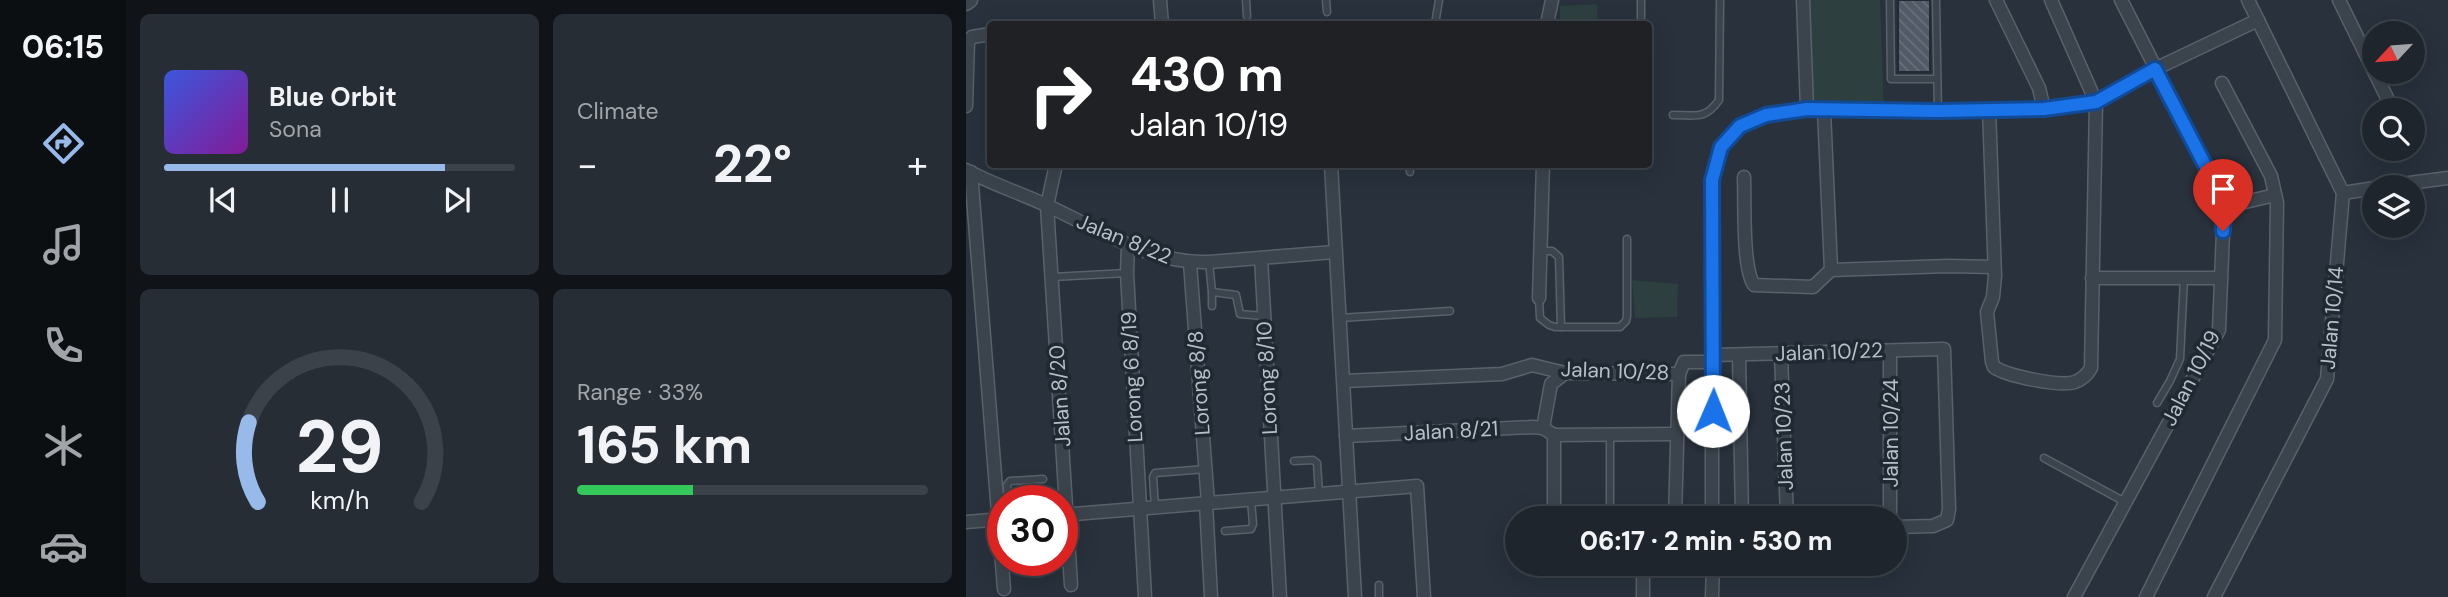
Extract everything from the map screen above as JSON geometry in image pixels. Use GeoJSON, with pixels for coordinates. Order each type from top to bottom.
{"type":"FeatureCollection","features":[{"type":"Feature","properties":{"kind":"street"},"geometry":{"type":"LineString","coordinates":[[966,3],[970,0]]}},
{"type":"Feature","properties":{"kind":"street"},"geometry":{"type":"LineString","coordinates":[[1160,0],[1162,21]]}},
{"type":"Feature","properties":{"kind":"street"},"geometry":{"type":"LineString","coordinates":[[1548,21],[1552,0]]}},
{"type":"Feature","properties":{"kind":"street"},"geometry":{"type":"LineString","coordinates":[[1803,0],[1807,109]]}},
{"type":"Feature","properties":{"kind":"street"},"geometry":{"type":"LineString","coordinates":[[1996,0],[2039,88],[2044,109]]}},
{"type":"Feature","properties":{"kind":"street"},"geometry":{"type":"LineString","coordinates":[[1989,110],[1994,267],[1994,291],[1987,312],[1990,353],[1994,367],[2038,380],[2067,384],[2084,378],[2091,368],[2096,102],[2051,0]]}},
{"type":"Feature","properties":{"kind":"street","name":"Jalan 10/19"},"geometry":{"type":"LineString","coordinates":[[2074,597],[2219,330],[2224,207],[2218,190],[2121,0]]}},
{"type":"Feature","properties":{"kind":"street"},"geometry":{"type":"LineString","coordinates":[[2248,0],[2343,193],[2362,190]]}},
{"type":"Feature","properties":{"kind":"street"},"geometry":{"type":"LineString","coordinates":[[2339,0],[2387,98]]}},
{"type":"Feature","properties":{"kind":"street"},"geometry":{"type":"LineString","coordinates":[[1712,506],[1712,180],[1721,147],[1740,126],[1766,115],[1807,109],[2044,109],[2096,102],[2155,69],[2260,25]]}},
{"type":"Feature","properties":{"kind":"street"},"geometry":{"type":"LineString","coordinates":[[966,106],[968,41],[972,37],[987,34]]}},
{"type":"Feature","properties":{"kind":"street"},"geometry":{"type":"LineString","coordinates":[[2146,597],[2275,340],[2276,195],[2271,176],[2222,83]]}},
{"type":"Feature","properties":{"kind":"street"},"geometry":{"type":"LineString","coordinates":[[1744,177],[1747,261],[1754,285],[1813,287],[1822,282],[1831,270],[1824,110]]}},
{"type":"Feature","properties":{"kind":"street","name":"Jalan 8/20"},"geometry":{"type":"LineString","coordinates":[[1055,168],[1047,206],[1063,485]]}},
{"type":"Feature","properties":{"kind":"street"},"geometry":{"type":"LineString","coordinates":[[1331,168],[1355,597]]}},
{"type":"Feature","properties":{"kind":"street"},"geometry":{"type":"LineString","coordinates":[[1539,298],[1543,168]]}},
{"type":"Feature","properties":{"kind":"street"},"geometry":{"type":"LineString","coordinates":[[969,171],[998,485]]}},
{"type":"Feature","properties":{"kind":"street","name":"Jalan 8/22"},"geometry":{"type":"LineString","coordinates":[[969,171],[1128,245],[1170,260],[1190,263],[1335,252]]}},
{"type":"Feature","properties":{"kind":"street"},"geometry":{"type":"LineString","coordinates":[[2425,181],[2448,178]]}},
{"type":"Feature","properties":{"kind":"street","name":"Jalan 10/14"},"geometry":{"type":"LineString","coordinates":[[2214,597],[2327,379],[2343,193]]}},
{"type":"Feature","properties":{"kind":"street"},"geometry":{"type":"LineString","coordinates":[[2224,207],[2276,195]]}},
{"type":"Feature","properties":{"kind":"street","name":"Lorong 6 8/19"},"geometry":{"type":"LineString","coordinates":[[1128,245],[1127,273],[1145,597]]}},
{"type":"Feature","properties":{"kind":"street","name":"Lorong 8/10"},"geometry":{"type":"LineString","coordinates":[[1261,258],[1280,597]]}},
{"type":"Feature","properties":{"kind":"street","name":"Lorong 8/8"},"geometry":{"type":"LineString","coordinates":[[1190,263],[1206,469],[1211,597]]}},
{"type":"Feature","properties":{"kind":"street"},"geometry":{"type":"LineString","coordinates":[[1831,270],[1994,267]]}},
{"type":"Feature","properties":{"kind":"street"},"geometry":{"type":"LineString","coordinates":[[2092,278],[2221,278]]}},
{"type":"Feature","properties":{"kind":"street","name":"Jalan 10/22"},"geometry":{"type":"LineString","coordinates":[[1714,359],[1739,355],[1944,349],[1950,509],[1947,520],[1933,526],[1907,522]]}},
{"type":"Feature","properties":{"kind":"street","name":"Jalan 10/24"},"geometry":{"type":"LineString","coordinates":[[1890,351],[1892,506]]}},
{"type":"Feature","properties":{"kind":"street","name":"Jalan 10/23"},"geometry":{"type":"LineString","coordinates":[[1782,354],[1787,506]]}},
{"type":"Feature","properties":{"kind":"street"},"geometry":{"type":"LineString","coordinates":[[1739,355],[1742,506]]}},
{"type":"Feature","properties":{"kind":"street","name":"Jalan 10/28"},"geometry":{"type":"LineString","coordinates":[[1343,381],[1502,374],[1532,365],[1565,373],[1679,374],[1684,362],[1714,359]]}},
{"type":"Feature","properties":{"kind":"street"},"geometry":{"type":"LineString","coordinates":[[1554,506],[1549,432],[1551,384],[1565,373]]}},
{"type":"Feature","properties":{"kind":"street"},"geometry":{"type":"LineString","coordinates":[[1675,506],[1679,374]]}},
{"type":"Feature","properties":{"kind":"street","name":"Jalan 8/21"},"geometry":{"type":"LineString","coordinates":[[1346,436],[1549,432],[1610,436],[1676,434]]}},
{"type":"Feature","properties":{"kind":"street"},"geometry":{"type":"LineString","coordinates":[[1078,513],[1417,486],[1424,597]]}},
{"type":"Feature","properties":{"kind":"street"},"geometry":{"type":"LineString","coordinates":[[966,522],[987,520]]}},
{"type":"Feature","properties":{"kind":"street"},"geometry":{"type":"LineString","coordinates":[[1003,576],[1004,589]]}},
{"type":"Feature","properties":{"kind":"street"},"geometry":{"type":"LineString","coordinates":[[1643,576],[1643,597]]}},
{"type":"Feature","properties":{"kind":"street"},"geometry":{"type":"LineString","coordinates":[[1712,597],[1713,576]]}},
{"type":"Feature","properties":{"kind":"lane"},"geometry":{"type":"LineString","coordinates":[[1246,0],[1247,16]]}},
{"type":"Feature","properties":{"kind":"lane"},"geometry":{"type":"LineString","coordinates":[[1326,0],[1326,12]]}},
{"type":"Feature","properties":{"kind":"lane"},"geometry":{"type":"LineString","coordinates":[[1436,21],[1439,0]]}},
{"type":"Feature","properties":{"kind":"lane"},"geometry":{"type":"LineString","coordinates":[[1641,21],[1642,0]]}},
{"type":"Feature","properties":{"kind":"lane"},"geometry":{"type":"LineString","coordinates":[[1673,115],[1705,114],[1710,112],[1719,100],[1720,0]]}},
{"type":"Feature","properties":{"kind":"lane"},"geometry":{"type":"LineString","coordinates":[[1890,0],[1891,79],[1937,79]]}},
{"type":"Feature","properties":{"kind":"lane"},"geometry":{"type":"LineString","coordinates":[[1936,0],[1938,111]]}},
{"type":"Feature","properties":{"kind":"lane"},"geometry":{"type":"LineString","coordinates":[[1539,298],[1539,315],[1551,327],[1615,328],[1624,325],[1627,316],[1627,239]]}},
{"type":"Feature","properties":{"kind":"lane"},"geometry":{"type":"LineString","coordinates":[[1540,251],[1552,251],[1559,257],[1561,327]]}},
{"type":"Feature","properties":{"kind":"lane"},"geometry":{"type":"LineString","coordinates":[[1209,262],[1212,306]]}},
{"type":"Feature","properties":{"kind":"lane"},"geometry":{"type":"LineString","coordinates":[[1052,277],[1127,273]]}},
{"type":"Feature","properties":{"kind":"lane"},"geometry":{"type":"LineString","coordinates":[[2157,403],[2180,359],[2184,278]]}},
{"type":"Feature","properties":{"kind":"lane"},"geometry":{"type":"LineString","coordinates":[[1212,292],[1236,295],[1240,314],[1264,316]]}},
{"type":"Feature","properties":{"kind":"lane"},"geometry":{"type":"LineString","coordinates":[[1340,318],[1450,312]]}},
{"type":"Feature","properties":{"kind":"lane"},"geometry":{"type":"LineString","coordinates":[[1610,436],[1610,506]]}},
{"type":"Feature","properties":{"kind":"lane"},"geometry":{"type":"LineString","coordinates":[[2044,458],[2126,502]]}},
{"type":"Feature","properties":{"kind":"lane"},"geometry":{"type":"LineString","coordinates":[[1294,461],[1312,460],[1317,463],[1319,494]]}},
{"type":"Feature","properties":{"kind":"lane"},"geometry":{"type":"LineString","coordinates":[[1155,507],[1155,473],[1206,469]]}},
{"type":"Feature","properties":{"kind":"lane"},"geometry":{"type":"LineString","coordinates":[[1007,485],[1010,481],[1043,479]]}},
{"type":"Feature","properties":{"kind":"lane"},"geometry":{"type":"LineString","coordinates":[[1225,531],[1251,529],[1251,500]]}},
{"type":"Feature","properties":{"kind":"lane"},"geometry":{"type":"LineString","coordinates":[[1379,585],[1379,597]]}},
{"type":"Feature","properties":{"kind":"shaded area"},"geometry":{"type":"Polygon","coordinates":[[[1803,0],[1880,0],[1884,111],[1807,109],[1803,0]]]}},
{"type":"Feature","properties":{"kind":"shaded area"},"geometry":{"type":"Polygon","coordinates":[[[1597,4],[1598,21],[1560,21],[1560,6],[1597,4]]]}},
{"type":"Feature","properties":{"kind":"shaded area"},"geometry":{"type":"Polygon","coordinates":[[[1632,280],[1678,284],[1677,317],[1635,318],[1632,280]]]}},
{"type":"Feature","properties":{"kind":"building"},"geometry":{"type":"Polygon","coordinates":[[[1898,0],[1930,0],[1930,72],[1898,72],[1898,0]]]}},
{"type":"Feature","properties":{"kind":"route"},"geometry":{"type":"LineString","coordinates":[[1713,411],[1712,180],[1721,147],[1740,126],[1766,115],[1807,109],[2044,109],[2096,102],[2155,69],[2218,190],[2224,207],[2223,231]]}}]}
